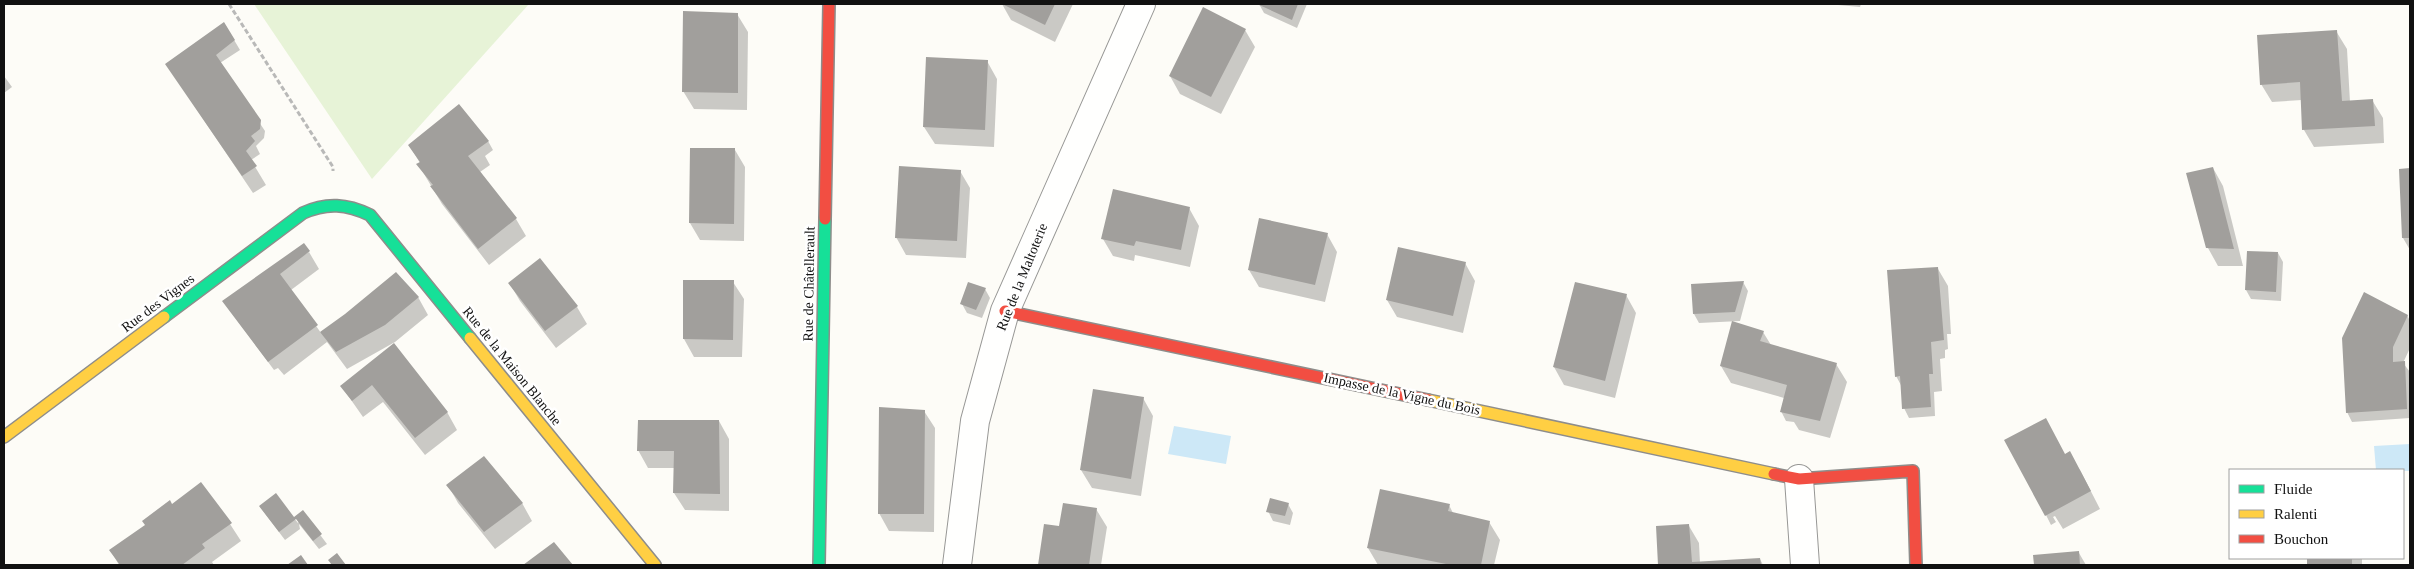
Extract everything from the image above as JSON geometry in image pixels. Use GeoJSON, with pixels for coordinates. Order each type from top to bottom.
{"type":"FeatureCollection","features":[{"type":"Feature","properties":{"kind":"street","name":"Rue de Châtellerault"},"geometry":{"type":"LineString","coordinates":[[819,565],[829,4]]}},
{"type":"Feature","properties":{"kind":"street","name":"Rue de la Maltoterie"},"geometry":{"type":"LineString","coordinates":[[957,565],[975,421],[1005,311],[1141,4]]}},
{"type":"Feature","properties":{"kind":"street","name":"Rue des Vignes"},"geometry":{"type":"LineString","coordinates":[[4,437],[303,213],[317,206],[335,204]]}},
{"type":"Feature","properties":{"kind":"street","name":"Rue de la Maison Blanche"},"geometry":{"type":"LineString","coordinates":[[335,204],[356,207],[370,215],[655,565]]}},
{"type":"Feature","properties":{"kind":"street","name":"Impasse de la Vigne du Bois"},"geometry":{"type":"LineString","coordinates":[[1005,311],[1799,479],[1913,471],[1916,565]]}},
{"type":"Feature","properties":{"kind":"street"},"geometry":{"type":"LineString","coordinates":[[1799,479],[1805,565]]}},
{"type":"Feature","properties":{"kind":"path"},"geometry":{"type":"LineString","coordinates":[[229,4],[333,167],[335,204]]}},
{"type":"Feature","properties":{"kind":"green space"},"geometry":{"type":"Polygon","coordinates":[[[254,4],[529,4],[372,179],[254,4]]]}},
{"type":"Feature","properties":{"kind":"water"},"geometry":{"type":"Polygon","coordinates":[[[1174,426],[1231,436],[1226,464],[1168,454],[1174,426]]]}},
{"type":"Feature","properties":{"kind":"water"},"geometry":{"type":"Polygon","coordinates":[[[2410,444],[2410,471],[2404,471],[2404,469],[2376,469],[2374,446],[2410,444]]]}},
{"type":"Feature","properties":{"kind":"building"},"geometry":{"type":"Polygon","coordinates":[[[1002,4],[1055,4],[1045,25],[1002,4]]]}},
{"type":"Feature","properties":{"kind":"building"},"geometry":{"type":"Polygon","coordinates":[[[1257,4],[1298,4],[1292,20],[1257,4]]]}},
{"type":"Feature","properties":{"kind":"building"},"geometry":{"type":"Polygon","coordinates":[[[1203,7],[1246,29],[1211,97],[1169,76],[1203,7]]]}},
{"type":"Feature","properties":{"kind":"building"},"geometry":{"type":"Polygon","coordinates":[[[683,11],[738,13],[738,93],[682,92],[683,11]]]}},
{"type":"Feature","properties":{"kind":"building"},"geometry":{"type":"Polygon","coordinates":[[[224,22],[235,40],[216,55],[261,120],[260,129],[251,136],[255,141],[246,151],[257,166],[242,176],[165,64],[224,22]]]}},
{"type":"Feature","properties":{"kind":"building"},"geometry":{"type":"Polygon","coordinates":[[[2337,30],[2342,101],[2373,99],[2375,126],[2302,130],[2300,82],[2260,85],[2257,35],[2337,30]]]}},
{"type":"Feature","properties":{"kind":"building"},"geometry":{"type":"Polygon","coordinates":[[[926,57],[988,60],[985,130],[923,127],[926,57]]]}},
{"type":"Feature","properties":{"kind":"building"},"geometry":{"type":"Polygon","coordinates":[[[459,104],[489,141],[468,156],[517,218],[478,249],[430,186],[433,185],[416,164],[420,162],[408,145],[459,104]]]}},
{"type":"Feature","properties":{"kind":"building"},"geometry":{"type":"Polygon","coordinates":[[[690,148],[735,148],[734,224],[689,223],[690,148]]]}},
{"type":"Feature","properties":{"kind":"building"},"geometry":{"type":"Polygon","coordinates":[[[899,166],[961,170],[957,241],[895,238],[899,166]]]}},
{"type":"Feature","properties":{"kind":"building"},"geometry":{"type":"Polygon","coordinates":[[[2213,167],[2234,249],[2206,248],[2186,173],[2213,167]]]}},
{"type":"Feature","properties":{"kind":"building"},"geometry":{"type":"Polygon","coordinates":[[[2410,168],[2410,238],[2402,238],[2399,169],[2410,168]]]}},
{"type":"Feature","properties":{"kind":"building"},"geometry":{"type":"Polygon","coordinates":[[[1113,189],[1190,207],[1181,250],[1136,241],[1134,246],[1101,239],[1113,189]]]}},
{"type":"Feature","properties":{"kind":"building"},"geometry":{"type":"Polygon","coordinates":[[[1259,218],[1328,233],[1315,285],[1248,270],[1259,218]]]}},
{"type":"Feature","properties":{"kind":"building"},"geometry":{"type":"Polygon","coordinates":[[[304,243],[310,251],[280,274],[318,325],[268,362],[222,301],[304,243]]]}},
{"type":"Feature","properties":{"kind":"building"},"geometry":{"type":"Polygon","coordinates":[[[1398,247],[1466,262],[1453,316],[1386,300],[1398,247]]]}},
{"type":"Feature","properties":{"kind":"building"},"geometry":{"type":"Polygon","coordinates":[[[2247,251],[2278,252],[2276,292],[2245,290],[2247,251]]]}},
{"type":"Feature","properties":{"kind":"building"},"geometry":{"type":"Polygon","coordinates":[[[540,258],[578,306],[545,331],[508,283],[540,258]]]}},
{"type":"Feature","properties":{"kind":"building"},"geometry":{"type":"Polygon","coordinates":[[[1938,267],[1944,340],[1931,342],[1933,374],[1929,374],[1931,407],[1902,409],[1900,376],[1895,377],[1887,270],[1938,267]]]}},
{"type":"Feature","properties":{"kind":"building"},"geometry":{"type":"Polygon","coordinates":[[[396,272],[419,297],[385,325],[336,352],[320,332],[396,272]]]}},
{"type":"Feature","properties":{"kind":"building"},"geometry":{"type":"Polygon","coordinates":[[[683,280],[734,280],[733,340],[683,339],[683,280]]]}},
{"type":"Feature","properties":{"kind":"building"},"geometry":{"type":"Polygon","coordinates":[[[1744,281],[1735,312],[1693,314],[1691,284],[1744,281]]]}},
{"type":"Feature","properties":{"kind":"building"},"geometry":{"type":"Polygon","coordinates":[[[968,282],[986,288],[976,310],[960,304],[968,282]]]}},
{"type":"Feature","properties":{"kind":"building"},"geometry":{"type":"Polygon","coordinates":[[[1575,282],[1627,294],[1605,381],[1553,367],[1575,282]]]}},
{"type":"Feature","properties":{"kind":"building"},"geometry":{"type":"Polygon","coordinates":[[[2364,292],[2408,315],[2393,347],[2393,362],[2405,361],[2407,409],[2346,413],[2342,338],[2364,292]]]}},
{"type":"Feature","properties":{"kind":"building"},"geometry":{"type":"Polygon","coordinates":[[[1732,321],[1764,331],[1760,341],[1837,363],[1820,421],[1780,412],[1787,385],[1720,366],[1732,321]]]}},
{"type":"Feature","properties":{"kind":"building"},"geometry":{"type":"Polygon","coordinates":[[[394,343],[448,412],[415,438],[372,385],[352,401],[340,386],[394,343]]]}},
{"type":"Feature","properties":{"kind":"building"},"geometry":{"type":"Polygon","coordinates":[[[1093,389],[1144,397],[1131,479],[1080,470],[1093,389]]]}},
{"type":"Feature","properties":{"kind":"building"},"geometry":{"type":"Polygon","coordinates":[[[879,407],[925,410],[924,514],[878,514],[879,407]]]}},
{"type":"Feature","properties":{"kind":"building"},"geometry":{"type":"Polygon","coordinates":[[[2046,418],[2065,454],[2070,451],[2091,491],[2045,516],[2004,440],[2046,418]]]}},
{"type":"Feature","properties":{"kind":"building"},"geometry":{"type":"Polygon","coordinates":[[[638,420],[719,420],[720,494],[673,493],[674,451],[637,451],[638,420]]]}},
{"type":"Feature","properties":{"kind":"building"},"geometry":{"type":"Polygon","coordinates":[[[484,456],[523,503],[484,532],[446,485],[484,456]]]}},
{"type":"Feature","properties":{"kind":"building"},"geometry":{"type":"Polygon","coordinates":[[[201,482],[232,523],[202,544],[205,548],[182,565],[120,565],[109,550],[145,525],[142,521],[170,500],[172,504],[201,482]]]}},
{"type":"Feature","properties":{"kind":"building"},"geometry":{"type":"Polygon","coordinates":[[[1380,489],[1450,504],[1448,511],[1490,521],[1481,565],[1451,565],[1367,548],[1380,489]]]}},
{"type":"Feature","properties":{"kind":"building"},"geometry":{"type":"Polygon","coordinates":[[[276,493],[294,517],[303,510],[322,534],[313,541],[296,519],[279,532],[259,506],[276,493]]]}},
{"type":"Feature","properties":{"kind":"building"},"geometry":{"type":"Polygon","coordinates":[[[1270,498],[1289,503],[1285,516],[1266,512],[1270,498]]]}},
{"type":"Feature","properties":{"kind":"building"},"geometry":{"type":"Polygon","coordinates":[[[1063,503],[1097,508],[1089,565],[1038,565],[1044,524],[1059,526],[1063,503]]]}},
{"type":"Feature","properties":{"kind":"building"},"geometry":{"type":"Polygon","coordinates":[[[1689,524],[1692,562],[1760,558],[1761,565],[1658,565],[1656,526],[1689,524]]]}},
{"type":"Feature","properties":{"kind":"building"},"geometry":{"type":"Polygon","coordinates":[[[554,542],[573,565],[523,565],[554,542]]]}},
{"type":"Feature","properties":{"kind":"building"},"geometry":{"type":"Polygon","coordinates":[[[2079,551],[2080,565],[2034,565],[2033,555],[2079,551]]]}},
{"type":"Feature","properties":{"kind":"building"},"geometry":{"type":"Polygon","coordinates":[[[337,553],[346,565],[332,565],[328,560],[337,553]]]}},
{"type":"Feature","properties":{"kind":"building"},"geometry":{"type":"Polygon","coordinates":[[[301,555],[308,565],[287,565],[301,555]]]}},
{"type":"Feature","properties":{"kind":"building"},"geometry":{"type":"Polygon","coordinates":[[[2307,559],[2352,559],[2352,565],[2307,565],[2307,559]]]}},
{"type":"Feature","properties":{"kind":"traffic: fast"},"geometry":{"type":"LineString","coordinates":[[164,317],[303,213],[320,207],[337,206],[353,208],[370,215],[470,338]]}},
{"type":"Feature","properties":{"kind":"traffic: fast"},"geometry":{"type":"LineString","coordinates":[[819,565],[825,219]]}},
{"type":"Feature","properties":{"kind":"traffic: slow"},"geometry":{"type":"LineString","coordinates":[[4,437],[164,317]]}},
{"type":"Feature","properties":{"kind":"traffic: slow"},"geometry":{"type":"LineString","coordinates":[[470,338],[655,565]]}},
{"type":"Feature","properties":{"kind":"traffic: slow"},"geometry":{"type":"LineString","coordinates":[[1428,400],[1774,474]]}},
{"type":"Feature","properties":{"kind":"traffic: jam"},"geometry":{"type":"LineString","coordinates":[[825,219],[829,4]]}},
{"type":"Feature","properties":{"kind":"traffic: jam"},"geometry":{"type":"LineString","coordinates":[[1005,311],[1428,400]]}},
{"type":"Feature","properties":{"kind":"traffic: jam"},"geometry":{"type":"LineString","coordinates":[[1774,474],[1799,479],[1913,471],[1916,565]]}}]}
